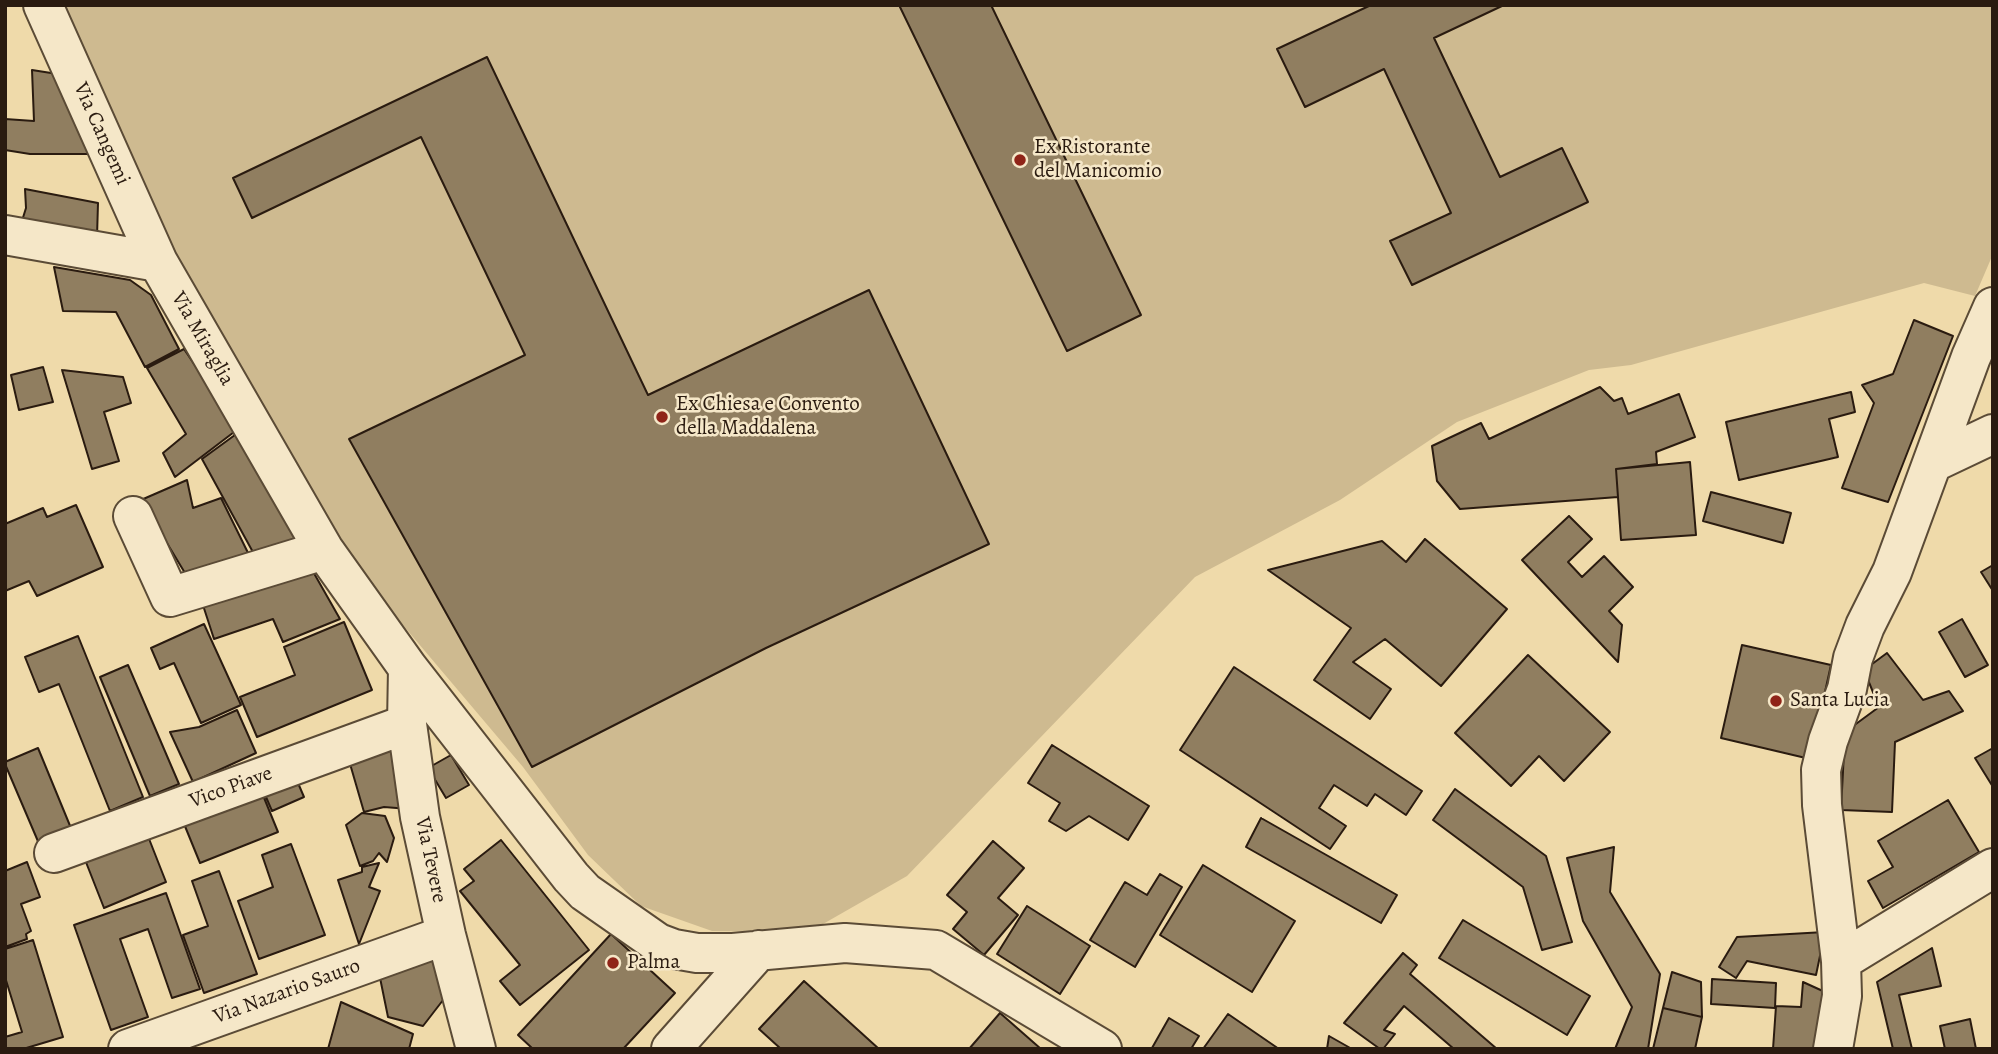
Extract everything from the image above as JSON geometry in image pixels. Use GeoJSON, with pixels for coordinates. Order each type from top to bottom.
{"type":"FeatureCollection","features":[{"type":"Feature","properties":{"kind":"street","name":"Via Cangemi"},"geometry":{"type":"LineString","coordinates":[[43,5],[158,262]]}},
{"type":"Feature","properties":{"kind":"street"},"geometry":{"type":"LineString","coordinates":[[5,235],[158,262]]}},
{"type":"Feature","properties":{"kind":"street","name":"Via Miraglia"},"geometry":{"type":"LineString","coordinates":[[158,262],[324,550],[408,668],[585,892],[658,943],[697,953],[733,953],[845,943],[936,950],[1101,1049]]}},
{"type":"Feature","properties":{"kind":"street"},"geometry":{"type":"LineString","coordinates":[[1833,1049],[1842,996],[1822,805],[1821,770],[1828,741],[1847,689],[1857,647],[1892,572],[1971,357],[1993,307]]}},
{"type":"Feature","properties":{"kind":"street"},"geometry":{"type":"LineString","coordinates":[[1932,463],[1993,434]]}},
{"type":"Feature","properties":{"kind":"street"},"geometry":{"type":"LineString","coordinates":[[133,516],[170,597],[324,550]]}},
{"type":"Feature","properties":{"kind":"street","name":"Via Tevere"},"geometry":{"type":"LineString","coordinates":[[408,668],[407,724],[421,817],[468,1040]]}},
{"type":"Feature","properties":{"kind":"street","name":"Vico Piave"},"geometry":{"type":"LineString","coordinates":[[54,853],[407,724]]}},
{"type":"Feature","properties":{"kind":"street"},"geometry":{"type":"LineString","coordinates":[[1840,961],[1993,869]]}},
{"type":"Feature","properties":{"kind":"street","name":"Via Nazario Sauro"},"geometry":{"type":"LineString","coordinates":[[128,1049],[446,935]]}},
{"type":"Feature","properties":{"kind":"street"},"geometry":{"type":"LineString","coordinates":[[686,1043],[759,950]]}},
{"type":"Feature","properties":{"kind":"shaded area"},"geometry":{"type":"Polygon","coordinates":[[[59,5],[1993,5],[1993,254],[1975,296],[1924,283],[1631,365],[1589,370],[1457,422],[1340,500],[1195,577],[907,876],[809,932],[712,931],[641,906],[588,855],[523,767],[336,546],[183,286],[59,5]]]}},
{"type":"Feature","properties":{"kind":"building","name":"Ex Ristorante del Manicomio"},"geometry":{"type":"Polygon","coordinates":[[[899,5],[991,5],[1141,315],[1067,351],[899,5]]]}},
{"type":"Feature","properties":{"kind":"building"},"geometry":{"type":"Polygon","coordinates":[[[1371,5],[1504,5],[1434,38],[1500,177],[1562,148],[1588,202],[1412,285],[1390,241],[1451,213],[1384,69],[1305,107],[1277,49],[1371,5]]]}},
{"type":"Feature","properties":{"kind":"building","name":"Ex Chiesa e Convento della Maddalena"},"geometry":{"type":"Polygon","coordinates":[[[487,57],[648,395],[869,290],[989,544],[766,648],[532,767],[349,439],[525,355],[421,137],[252,218],[233,178],[487,57]]]}},
{"type":"Feature","properties":{"kind":"building"},"geometry":{"type":"Polygon","coordinates":[[[32,70],[70,76],[105,154],[30,154],[5,150],[5,119],[34,121],[32,70]]]}},
{"type":"Feature","properties":{"kind":"building"},"geometry":{"type":"Polygon","coordinates":[[[25,189],[98,203],[97,237],[21,224],[26,208],[25,189]]]}},
{"type":"Feature","properties":{"kind":"building"},"geometry":{"type":"Polygon","coordinates":[[[54,267],[130,280],[151,295],[179,349],[145,367],[116,312],[63,311],[54,267]]]}},
{"type":"Feature","properties":{"kind":"building"},"geometry":{"type":"Polygon","coordinates":[[[1914,320],[1953,336],[1888,502],[1842,488],[1874,403],[1862,385],[1893,374],[1914,320]]]}},
{"type":"Feature","properties":{"kind":"building"},"geometry":{"type":"Polygon","coordinates":[[[184,349],[238,429],[175,477],[163,453],[186,434],[147,368],[184,349]]]}},
{"type":"Feature","properties":{"kind":"building"},"geometry":{"type":"Polygon","coordinates":[[[43,367],[53,402],[19,410],[11,375],[43,367]]]}},
{"type":"Feature","properties":{"kind":"building"},"geometry":{"type":"Polygon","coordinates":[[[62,370],[123,377],[131,403],[104,412],[119,461],[92,469],[62,370]]]}},
{"type":"Feature","properties":{"kind":"building"},"geometry":{"type":"Polygon","coordinates":[[[1600,387],[1614,401],[1622,398],[1628,414],[1679,394],[1695,437],[1656,452],[1657,464],[1616,469],[1618,497],[1460,509],[1437,481],[1432,446],[1481,423],[1489,439],[1600,387]]]}},
{"type":"Feature","properties":{"kind":"building"},"geometry":{"type":"Polygon","coordinates":[[[1851,392],[1855,412],[1829,419],[1838,457],[1739,480],[1726,422],[1851,392]]]}},
{"type":"Feature","properties":{"kind":"building"},"geometry":{"type":"Polygon","coordinates":[[[239,432],[311,549],[260,565],[202,459],[239,432]]]}},
{"type":"Feature","properties":{"kind":"building"},"geometry":{"type":"Polygon","coordinates":[[[1690,462],[1696,535],[1621,540],[1616,469],[1690,462]]]}},
{"type":"Feature","properties":{"kind":"building"},"geometry":{"type":"Polygon","coordinates":[[[187,480],[193,508],[221,498],[254,565],[194,588],[141,500],[187,480]]]}},
{"type":"Feature","properties":{"kind":"building"},"geometry":{"type":"Polygon","coordinates":[[[1711,492],[1791,513],[1783,543],[1703,521],[1711,492]]]}},
{"type":"Feature","properties":{"kind":"building"},"geometry":{"type":"Polygon","coordinates":[[[76,505],[103,567],[37,596],[29,581],[5,591],[5,524],[43,508],[47,517],[76,505]]]}},
{"type":"Feature","properties":{"kind":"building"},"geometry":{"type":"Polygon","coordinates":[[[1569,516],[1592,539],[1568,562],[1582,577],[1604,556],[1633,587],[1609,611],[1622,625],[1618,662],[1522,560],[1569,516]]]}},
{"type":"Feature","properties":{"kind":"building"},"geometry":{"type":"Polygon","coordinates":[[[1425,539],[1507,609],[1441,686],[1385,639],[1353,662],[1391,689],[1370,719],[1314,680],[1351,628],[1268,570],[1382,541],[1406,562],[1425,539]]]}},
{"type":"Feature","properties":{"kind":"building"},"geometry":{"type":"Polygon","coordinates":[[[307,561],[340,619],[283,642],[273,619],[214,639],[200,596],[307,561]]]}},
{"type":"Feature","properties":{"kind":"building"},"geometry":{"type":"Polygon","coordinates":[[[1993,565],[1993,591],[1981,572],[1993,565]]]}},
{"type":"Feature","properties":{"kind":"building"},"geometry":{"type":"Polygon","coordinates":[[[1962,619],[1988,665],[1965,677],[1939,632],[1962,619]]]}},
{"type":"Feature","properties":{"kind":"building"},"geometry":{"type":"Polygon","coordinates":[[[344,622],[372,690],[257,737],[240,697],[295,675],[284,647],[344,622]]]}},
{"type":"Feature","properties":{"kind":"building"},"geometry":{"type":"Polygon","coordinates":[[[204,624],[241,705],[201,723],[174,663],[160,669],[151,648],[204,624]]]}},
{"type":"Feature","properties":{"kind":"building"},"geometry":{"type":"Polygon","coordinates":[[[78,636],[143,797],[110,811],[59,684],[39,692],[25,657],[78,636]]]}},
{"type":"Feature","properties":{"kind":"building","name":"Santa Lucia"},"geometry":{"type":"Polygon","coordinates":[[[1742,645],[1831,665],[1810,759],[1721,738],[1742,645]]]}},
{"type":"Feature","properties":{"kind":"building"},"geometry":{"type":"Polygon","coordinates":[[[1887,653],[1923,700],[1949,691],[1963,711],[1895,742],[1892,812],[1841,810],[1845,732],[1879,707],[1864,670],[1887,653]]]}},
{"type":"Feature","properties":{"kind":"building"},"geometry":{"type":"Polygon","coordinates":[[[1528,655],[1610,732],[1564,781],[1539,756],[1511,786],[1455,733],[1528,655]]]}},
{"type":"Feature","properties":{"kind":"building"},"geometry":{"type":"Polygon","coordinates":[[[128,665],[179,784],[150,796],[100,677],[128,665]]]}},
{"type":"Feature","properties":{"kind":"building"},"geometry":{"type":"Polygon","coordinates":[[[1234,667],[1422,791],[1406,815],[1375,794],[1367,806],[1334,785],[1319,808],[1346,826],[1330,849],[1180,750],[1234,667]]]}},
{"type":"Feature","properties":{"kind":"building"},"geometry":{"type":"Polygon","coordinates":[[[237,710],[256,753],[193,782],[170,732],[199,727],[237,710]]]}},
{"type":"Feature","properties":{"kind":"building"},"geometry":{"type":"Polygon","coordinates":[[[389,738],[409,809],[384,807],[364,812],[346,750],[389,738]]]}},
{"type":"Feature","properties":{"kind":"building"},"geometry":{"type":"Polygon","coordinates":[[[1052,745],[1149,806],[1128,840],[1089,816],[1066,831],[1049,821],[1060,803],[1028,783],[1052,745]]]}},
{"type":"Feature","properties":{"kind":"building"},"geometry":{"type":"Polygon","coordinates":[[[38,748],[73,833],[40,846],[5,764],[38,748]]]}},
{"type":"Feature","properties":{"kind":"building"},"geometry":{"type":"Polygon","coordinates":[[[1993,748],[1993,787],[1975,758],[1993,748]]]}},
{"type":"Feature","properties":{"kind":"building"},"geometry":{"type":"Polygon","coordinates":[[[451,755],[469,785],[446,798],[428,768],[451,755]]]}},
{"type":"Feature","properties":{"kind":"building"},"geometry":{"type":"Polygon","coordinates":[[[292,769],[304,797],[272,811],[260,783],[292,769]]]}},
{"type":"Feature","properties":{"kind":"building"},"geometry":{"type":"Polygon","coordinates":[[[258,783],[278,832],[200,863],[180,814],[258,783]]]}},
{"type":"Feature","properties":{"kind":"building"},"geometry":{"type":"Polygon","coordinates":[[[1455,789],[1546,856],[1572,942],[1542,950],[1523,887],[1433,820],[1455,789]]]}},
{"type":"Feature","properties":{"kind":"building"},"geometry":{"type":"Polygon","coordinates":[[[1948,800],[1979,852],[1883,908],[1868,881],[1893,867],[1878,841],[1948,800]]]}},
{"type":"Feature","properties":{"kind":"building"},"geometry":{"type":"Polygon","coordinates":[[[362,813],[385,816],[394,838],[387,862],[379,853],[373,861],[360,866],[346,825],[362,813]]]}},
{"type":"Feature","properties":{"kind":"building"},"geometry":{"type":"Polygon","coordinates":[[[1261,818],[1397,895],[1381,923],[1246,847],[1261,818]]]}},
{"type":"Feature","properties":{"kind":"building"},"geometry":{"type":"Polygon","coordinates":[[[142,821],[166,882],[104,908],[80,847],[142,821]]]}},
{"type":"Feature","properties":{"kind":"building"},"geometry":{"type":"Polygon","coordinates":[[[501,840],[589,950],[520,1005],[500,981],[520,965],[460,891],[474,881],[464,869],[501,840]]]}},
{"type":"Feature","properties":{"kind":"building"},"geometry":{"type":"Polygon","coordinates":[[[993,841],[1024,868],[998,898],[1018,915],[984,955],[953,929],[967,912],[947,895],[993,841]]]}},
{"type":"Feature","properties":{"kind":"building"},"geometry":{"type":"Polygon","coordinates":[[[291,844],[325,935],[259,959],[238,901],[273,887],[262,855],[291,844]]]}},
{"type":"Feature","properties":{"kind":"building"},"geometry":{"type":"Polygon","coordinates":[[[1614,847],[1610,892],[1660,974],[1648,1049],[1615,1049],[1632,1007],[1583,921],[1567,858],[1614,847]]]}},
{"type":"Feature","properties":{"kind":"building"},"geometry":{"type":"Polygon","coordinates":[[[27,862],[40,897],[21,904],[31,931],[26,934],[27,939],[5,947],[5,871],[27,862]]]}},
{"type":"Feature","properties":{"kind":"building"},"geometry":{"type":"Polygon","coordinates":[[[379,863],[369,887],[380,891],[359,944],[338,880],[362,872],[362,867],[379,863]]]}},
{"type":"Feature","properties":{"kind":"building"},"geometry":{"type":"Polygon","coordinates":[[[1203,865],[1295,921],[1252,992],[1160,935],[1203,865]]]}},
{"type":"Feature","properties":{"kind":"building"},"geometry":{"type":"Polygon","coordinates":[[[219,871],[257,974],[204,993],[183,935],[208,926],[192,881],[219,871]]]}},
{"type":"Feature","properties":{"kind":"building"},"geometry":{"type":"Polygon","coordinates":[[[1160,874],[1182,887],[1135,967],[1090,940],[1125,882],[1147,895],[1160,874]]]}},
{"type":"Feature","properties":{"kind":"building"},"geometry":{"type":"Polygon","coordinates":[[[166,893],[200,989],[172,998],[148,929],[120,939],[148,1017],[111,1030],[74,925],[166,893]]]}},
{"type":"Feature","properties":{"kind":"building"},"geometry":{"type":"Polygon","coordinates":[[[1027,906],[1090,946],[1060,994],[997,954],[1027,906]]]}},
{"type":"Feature","properties":{"kind":"building"},"geometry":{"type":"Polygon","coordinates":[[[1463,920],[1590,996],[1567,1035],[1439,958],[1463,920]]]}},
{"type":"Feature","properties":{"kind":"building"},"geometry":{"type":"Polygon","coordinates":[[[1825,932],[1816,975],[1747,961],[1736,978],[1719,967],[1737,937],[1825,932]]]}},
{"type":"Feature","properties":{"kind":"building","name":"Palma"},"geometry":{"type":"Polygon","coordinates":[[[611,934],[675,993],[623,1049],[533,1049],[518,1035],[611,934]]]}},
{"type":"Feature","properties":{"kind":"building"},"geometry":{"type":"Polygon","coordinates":[[[33,940],[63,1037],[23,1049],[5,1049],[5,1037],[22,1032],[5,977],[5,949],[33,940]]]}},
{"type":"Feature","properties":{"kind":"building"},"geometry":{"type":"Polygon","coordinates":[[[436,947],[450,991],[423,1026],[388,1017],[378,968],[436,947]]]}},
{"type":"Feature","properties":{"kind":"building"},"geometry":{"type":"Polygon","coordinates":[[[1932,948],[1941,986],[1899,995],[1912,1049],[1893,1049],[1877,982],[1932,948]]]}},
{"type":"Feature","properties":{"kind":"building"},"geometry":{"type":"Polygon","coordinates":[[[1403,953],[1417,965],[1410,974],[1497,1049],[1454,1049],[1404,1006],[1384,1030],[1395,1034],[1383,1049],[1344,1023],[1403,953]]]}},
{"type":"Feature","properties":{"kind":"building"},"geometry":{"type":"Polygon","coordinates":[[[1672,972],[1701,982],[1702,1017],[1663,1008],[1672,972]]]}},
{"type":"Feature","properties":{"kind":"building"},"geometry":{"type":"Polygon","coordinates":[[[1712,979],[1776,983],[1775,1008],[1711,1004],[1712,979]]]}},
{"type":"Feature","properties":{"kind":"building"},"geometry":{"type":"Polygon","coordinates":[[[804,981],[879,1049],[781,1049],[759,1029],[804,981]]]}},
{"type":"Feature","properties":{"kind":"building"},"geometry":{"type":"Polygon","coordinates":[[[1803,982],[1825,992],[1821,1049],[1773,1049],[1776,1006],[1801,1007],[1803,982]]]}},
{"type":"Feature","properties":{"kind":"building"},"geometry":{"type":"Polygon","coordinates":[[[341,1002],[413,1034],[409,1049],[328,1049],[341,1002]]]}},
{"type":"Feature","properties":{"kind":"building"},"geometry":{"type":"Polygon","coordinates":[[[1663,1008],[1702,1017],[1695,1049],[1653,1049],[1663,1008]]]}},
{"type":"Feature","properties":{"kind":"building"},"geometry":{"type":"Polygon","coordinates":[[[1000,1013],[1041,1049],[969,1049],[1000,1013]]]}},
{"type":"Feature","properties":{"kind":"building"},"geometry":{"type":"Polygon","coordinates":[[[1228,1014],[1279,1049],[1203,1049],[1228,1014]]]}},
{"type":"Feature","properties":{"kind":"building"},"geometry":{"type":"Polygon","coordinates":[[[1169,1018],[1199,1036],[1191,1049],[1152,1048],[1169,1018]]]}},
{"type":"Feature","properties":{"kind":"building"},"geometry":{"type":"Polygon","coordinates":[[[1970,1019],[1976,1049],[1945,1049],[1940,1026],[1970,1019]]]}},
{"type":"Feature","properties":{"kind":"building"},"geometry":{"type":"Polygon","coordinates":[[[1329,1036],[1352,1049],[1327,1049],[1329,1036]]]}},
{"type":"Feature","properties":{"kind":"place","name":"Ex Ristorante del Manicomio"},"geometry":{"type":"Point","coordinates":[1020,160]}},
{"type":"Feature","properties":{"kind":"place","name":"Ex Chiesa e Convento della Maddalena"},"geometry":{"type":"Point","coordinates":[662,417]}},
{"type":"Feature","properties":{"kind":"place","name":"Santa Lucia"},"geometry":{"type":"Point","coordinates":[1776,701]}},
{"type":"Feature","properties":{"kind":"place","name":"Palma"},"geometry":{"type":"Point","coordinates":[613,963]}}]}
